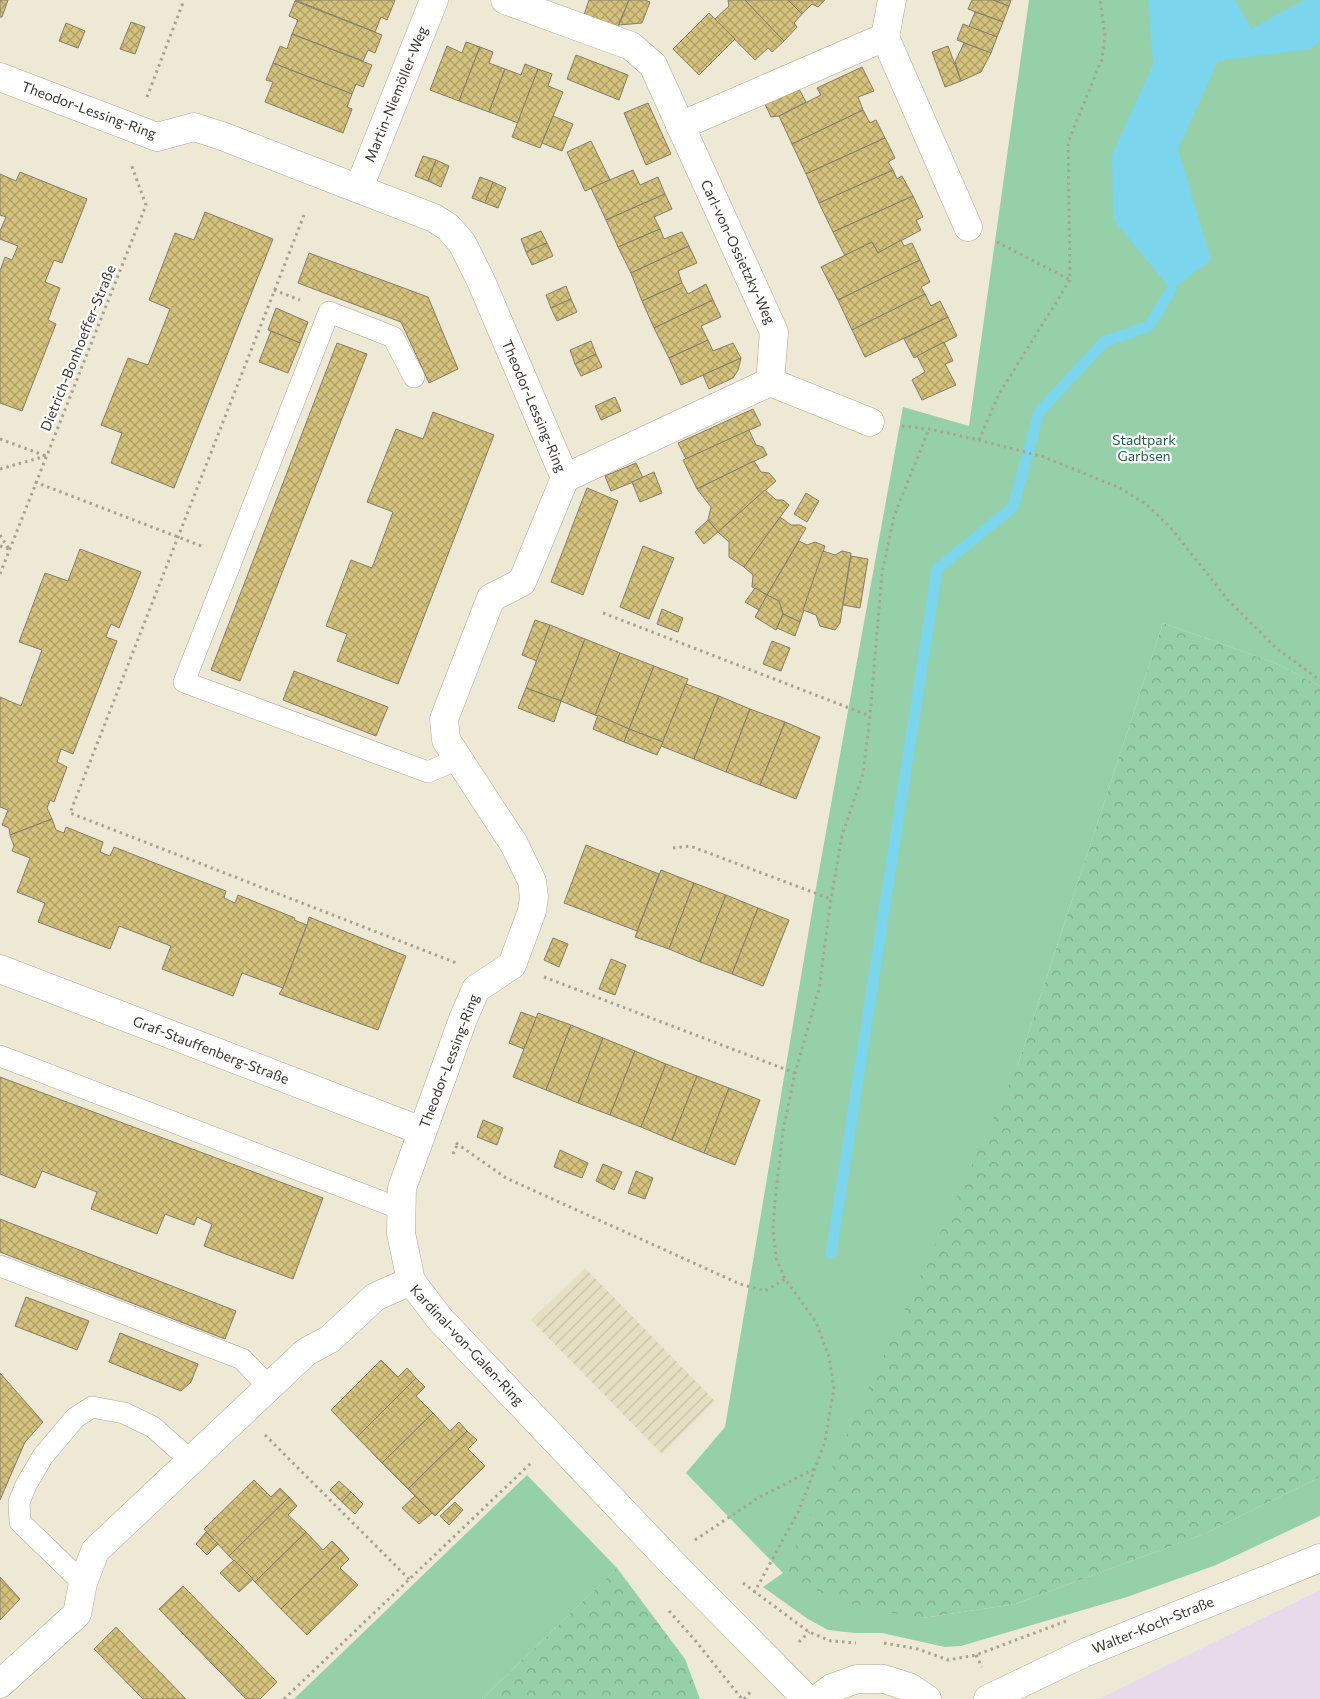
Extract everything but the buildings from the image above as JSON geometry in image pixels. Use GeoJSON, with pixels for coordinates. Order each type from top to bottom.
{"type":"FeatureCollection","features":[{"type":"Feature","properties":{"kind":"street","name":"Martin-Niemöller-Weg"},"geometry":{"type":"LineString","coordinates":[[359,188],[434,0]]}},
{"type":"Feature","properties":{"kind":"street","name":"Carl-von-Ossietzky-Weg"},"geometry":{"type":"LineString","coordinates":[[505,0],[631,46],[653,64],[774,332],[770,382]]}},
{"type":"Feature","properties":{"kind":"street"},"geometry":{"type":"LineString","coordinates":[[892,0],[885,37],[968,227]]}},
{"type":"Feature","properties":{"kind":"street"},"geometry":{"type":"LineString","coordinates":[[680,126],[885,37]]}},
{"type":"Feature","properties":{"kind":"street","name":"Theodor-Lessing-Ring"},"geometry":{"type":"LineString","coordinates":[[0,77],[157,138],[194,127],[222,136],[434,218],[448,227],[462,243],[481,281],[566,478],[522,582],[490,598],[444,719],[446,740],[514,844],[532,881],[534,897],[532,912],[512,965],[476,990],[463,1019],[402,1188],[400,1233],[411,1281]]}},
{"type":"Feature","properties":{"kind":"street"},"geometry":{"type":"LineString","coordinates":[[566,478],[770,382],[870,422]]}},
{"type":"Feature","properties":{"kind":"street","name":"Graf-Stauffenberg-Straße"},"geometry":{"type":"LineString","coordinates":[[0,969],[422,1131]]}},
{"type":"Feature","properties":{"kind":"street","name":"Kardinal-von-Galen-Ring"},"geometry":{"type":"LineString","coordinates":[[0,1684],[77,1614],[83,1583],[95,1551],[306,1352],[330,1340],[374,1297],[411,1281],[439,1318],[678,1569],[807,1699]]}},
{"type":"Feature","properties":{"kind":"street","name":"Walter-Koch-Straße"},"geometry":{"type":"LineString","coordinates":[[988,1699],[1084,1653],[1320,1558]]}},
{"type":"Feature","properties":{"kind":"street"},"geometry":{"type":"LineString","coordinates":[[817,1699],[832,1688],[857,1679],[884,1678],[909,1686],[927,1699]]}},
{"type":"Feature","properties":{"kind":"lane"},"geometry":{"type":"LineString","coordinates":[[414,378],[393,337],[329,312],[184,682],[428,772],[458,759]]}},
{"type":"Feature","properties":{"kind":"lane"},"geometry":{"type":"LineString","coordinates":[[0,1056],[402,1209]]}},
{"type":"Feature","properties":{"kind":"lane"},"geometry":{"type":"LineString","coordinates":[[0,1266],[242,1359],[268,1386]]}},
{"type":"Feature","properties":{"kind":"lane"},"geometry":{"type":"LineString","coordinates":[[83,1583],[20,1522],[19,1502],[26,1485],[43,1456],[75,1418],[92,1407],[124,1413],[153,1427],[190,1460]]}},
{"type":"Feature","properties":{"kind":"path","name":"Dietrich-Bonhoeffer-Straße"},"geometry":{"type":"LineString","coordinates":[[0,574],[146,205],[126,153],[184,0]]}},
{"type":"Feature","properties":{"kind":"path"},"geometry":{"type":"LineString","coordinates":[[979,440],[999,394],[1070,280],[1068,142],[1102,59],[1105,35],[1100,0]]}},
{"type":"Feature","properties":{"kind":"path"},"geometry":{"type":"LineString","coordinates":[[304,215],[70,813],[454,962],[476,990]]}},
{"type":"Feature","properties":{"kind":"path"},"geometry":{"type":"LineString","coordinates":[[968,227],[1070,280]]}},
{"type":"Feature","properties":{"kind":"path"},"geometry":{"type":"LineString","coordinates":[[870,422],[929,429],[1006,446],[1044,457],[1120,488],[1146,504],[1170,527],[1228,600],[1276,648],[1320,680]]}},
{"type":"Feature","properties":{"kind":"path"},"geometry":{"type":"LineString","coordinates":[[754,1593],[798,1512],[815,1469],[825,1441],[834,1388],[829,1357],[816,1322],[785,1279],[776,1258],[773,1229],[783,1131],[795,1073],[819,989],[842,835],[863,774],[870,716],[882,573],[894,516],[929,429]]}},
{"type":"Feature","properties":{"kind":"path"},"geometry":{"type":"LineString","coordinates":[[0,438],[46,456]]}},
{"type":"Feature","properties":{"kind":"path"},"geometry":{"type":"LineString","coordinates":[[0,469],[46,456]]}},
{"type":"Feature","properties":{"kind":"path"},"geometry":{"type":"LineString","coordinates":[[35,482],[233,558]]}},
{"type":"Feature","properties":{"kind":"path"},"geometry":{"type":"LineString","coordinates":[[0,535],[9,550]]}},
{"type":"Feature","properties":{"kind":"path"},"geometry":{"type":"LineString","coordinates":[[0,546],[9,550]]}},
{"type":"Feature","properties":{"kind":"path"},"geometry":{"type":"LineString","coordinates":[[603,613],[870,716]]}},
{"type":"Feature","properties":{"kind":"path"},"geometry":{"type":"LineString","coordinates":[[673,848],[690,846],[831,899]]}},
{"type":"Feature","properties":{"kind":"path"},"geometry":{"type":"LineString","coordinates":[[512,965],[795,1073]]}},
{"type":"Feature","properties":{"kind":"path"},"geometry":{"type":"LineString","coordinates":[[422,1131],[458,1143],[506,1178],[740,1284],[765,1291],[785,1279]]}},
{"type":"Feature","properties":{"kind":"path"},"geometry":{"type":"LineString","coordinates":[[450,1159],[458,1143]]}},
{"type":"Feature","properties":{"kind":"path"},"geometry":{"type":"LineString","coordinates":[[242,1411],[409,1579]]}},
{"type":"Feature","properties":{"kind":"path"},"geometry":{"type":"LineString","coordinates":[[284,1699],[534,1460]]}},
{"type":"Feature","properties":{"kind":"path"},"geometry":{"type":"LineString","coordinates":[[700,1545],[695,1540],[758,1498],[815,1469]]}},
{"type":"Feature","properties":{"kind":"path"},"geometry":{"type":"LineString","coordinates":[[741,1581],[754,1593],[809,1632],[831,1641],[862,1643]]}},
{"type":"Feature","properties":{"kind":"path"},"geometry":{"type":"LineString","coordinates":[[880,1643],[918,1649],[948,1660],[976,1655],[1071,1620]]}},
{"type":"Feature","properties":{"kind":"shaded area"},"geometry":{"type":"Polygon","coordinates":[[[585,1268],[715,1401],[662,1454],[531,1320],[585,1268]]]}},
{"type":"Feature","properties":{"kind":"shaded area"},"geometry":{"type":"Polygon","coordinates":[[[1320,1590],[1320,1699],[1099,1699],[1320,1590]]]}},
{"type":"Feature","properties":{"kind":"green space","name":"Stadtpark Garbsen"},"geometry":{"type":"Polygon","coordinates":[[[1029,0],[1320,0],[1320,686],[1273,662],[1163,623],[1018,1065],[923,1618],[1015,1604],[1204,1534],[1320,1477],[1320,1516],[1216,1565],[1127,1597],[961,1646],[945,1647],[882,1633],[828,1630],[808,1619],[763,1587],[783,1573],[686,1473],[725,1427],[817,882],[903,407],[969,426],[1029,0]]]}},
{"type":"Feature","properties":{"kind":"green space"},"geometry":{"type":"Polygon","coordinates":[[[1163,623],[1273,662],[1320,686],[1320,1477],[1204,1534],[1015,1604],[923,1618],[869,1609],[836,1600],[783,1573],[1018,1065],[1163,623]]]}},
{"type":"Feature","properties":{"kind":"green space"},"geometry":{"type":"Polygon","coordinates":[[[527,1475],[617,1568],[482,1699],[294,1699],[527,1475]]]}},
{"type":"Feature","properties":{"kind":"green space"},"geometry":{"type":"Polygon","coordinates":[[[617,1568],[685,1659],[700,1699],[482,1699],[617,1568]]]}},
{"type":"Feature","properties":{"kind":"water"},"geometry":{"type":"Polygon","coordinates":[[[1148,0],[1235,0],[1251,29],[1304,0],[1320,0],[1320,41],[1311,49],[1218,61],[1178,149],[1211,260],[1171,290],[1113,219],[1112,155],[1153,64],[1148,0]]]}},
{"type":"Feature","properties":{"kind":"waterway"},"geometry":{"type":"LineString","coordinates":[[831,1253],[937,569],[1013,507],[1039,412],[1104,342],[1149,326],[1171,290]]}}]}
